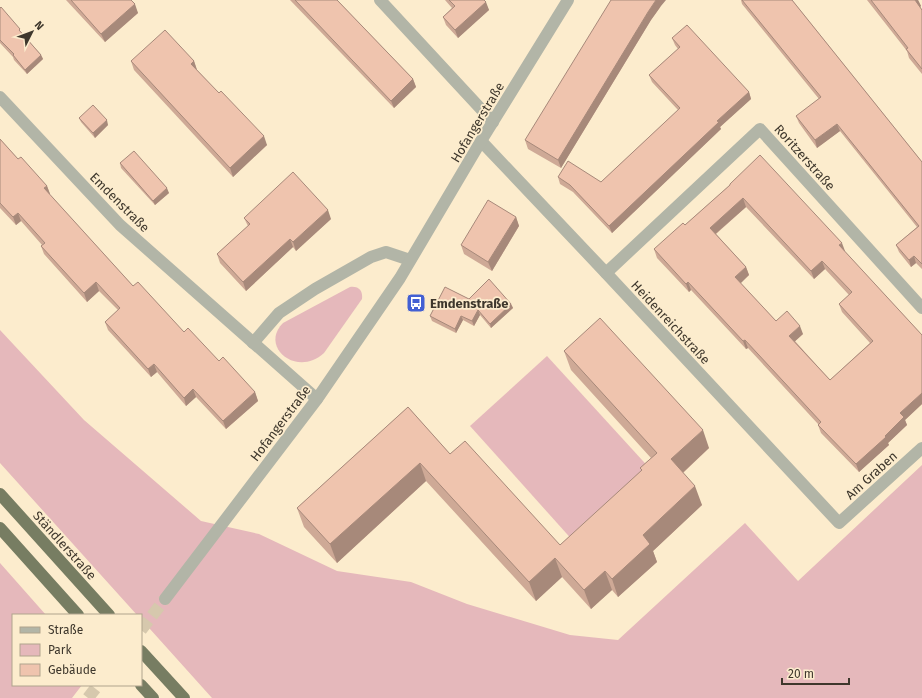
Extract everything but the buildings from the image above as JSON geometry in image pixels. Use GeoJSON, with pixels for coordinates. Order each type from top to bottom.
{"type":"FeatureCollection","features":[{"type":"Feature","properties":{"kind":"highway","name":"Ständlerstraße"},"geometry":{"type":"LineString","coordinates":[[0,494],[108,614]]}},
{"type":"Feature","properties":{"kind":"highway"},"geometry":{"type":"LineString","coordinates":[[0,528],[77,614]]}},
{"type":"Feature","properties":{"kind":"highway"},"geometry":{"type":"LineString","coordinates":[[142,652],[184,698]]}},
{"type":"Feature","properties":{"kind":"highway"},"geometry":{"type":"LineString","coordinates":[[142,686],[153,698]]}},
{"type":"Feature","properties":{"kind":"street"},"geometry":{"type":"LineString","coordinates":[[380,0],[493,122]]}},
{"type":"Feature","properties":{"kind":"street","name":"Hofangerstraße"},"geometry":{"type":"LineString","coordinates":[[165,599],[317,398],[360,336],[410,260],[568,0]]}},
{"type":"Feature","properties":{"kind":"street","name":"Emdenstraße"},"geometry":{"type":"LineString","coordinates":[[0,97],[120,225],[317,398]]}},
{"type":"Feature","properties":{"kind":"street","name":"Roritzerstraße"},"geometry":{"type":"LineString","coordinates":[[606,273],[760,129],[922,308]]}},
{"type":"Feature","properties":{"kind":"street","name":"Heidenreichstraße"},"geometry":{"type":"LineString","coordinates":[[481,141],[839,523]]}},
{"type":"Feature","properties":{"kind":"street"},"geometry":{"type":"LineString","coordinates":[[253,343],[279,313],[315,289],[371,257],[386,252],[410,260]]}},
{"type":"Feature","properties":{"kind":"street","name":"Am Graben"},"geometry":{"type":"LineString","coordinates":[[839,523],[922,448]]}},
{"type":"Feature","properties":{"kind":"green space"},"geometry":{"type":"Polygon","coordinates":[[[350,287],[356,287],[360,290],[362,299],[324,353],[314,360],[303,362],[293,361],[284,356],[278,350],[275,341],[277,332],[283,323],[350,287]]]}},
{"type":"Feature","properties":{"kind":"green space"},"geometry":{"type":"Polygon","coordinates":[[[0,330],[84,420],[201,521],[259,534],[337,571],[411,582],[467,604],[570,635],[618,640],[745,523],[798,581],[922,465],[922,698],[212,698],[142,620],[142,614],[136,614],[0,463],[0,330]]]}},
{"type":"Feature","properties":{"kind":"green space"},"geometry":{"type":"Polygon","coordinates":[[[547,356],[653,472],[575,543],[470,426],[547,356]]]}},
{"type":"Feature","properties":{"kind":"green space"},"geometry":{"type":"Polygon","coordinates":[[[0,563],[45,614],[12,614],[12,686],[81,686],[72,698],[0,698],[0,563]]]}},
{"type":"Feature","properties":{"kind":"tunnel"},"geometry":{"type":"LineString","coordinates":[[142,629],[165,599]]}},
{"type":"Feature","properties":{"kind":"tunnel"},"geometry":{"type":"LineString","coordinates":[[88,698],[97,686]]}},
{"type":"Feature","properties":{"kind":"place","name":"Emdenstraße"},"geometry":{"type":"Point","coordinates":[416,303]}}]}
